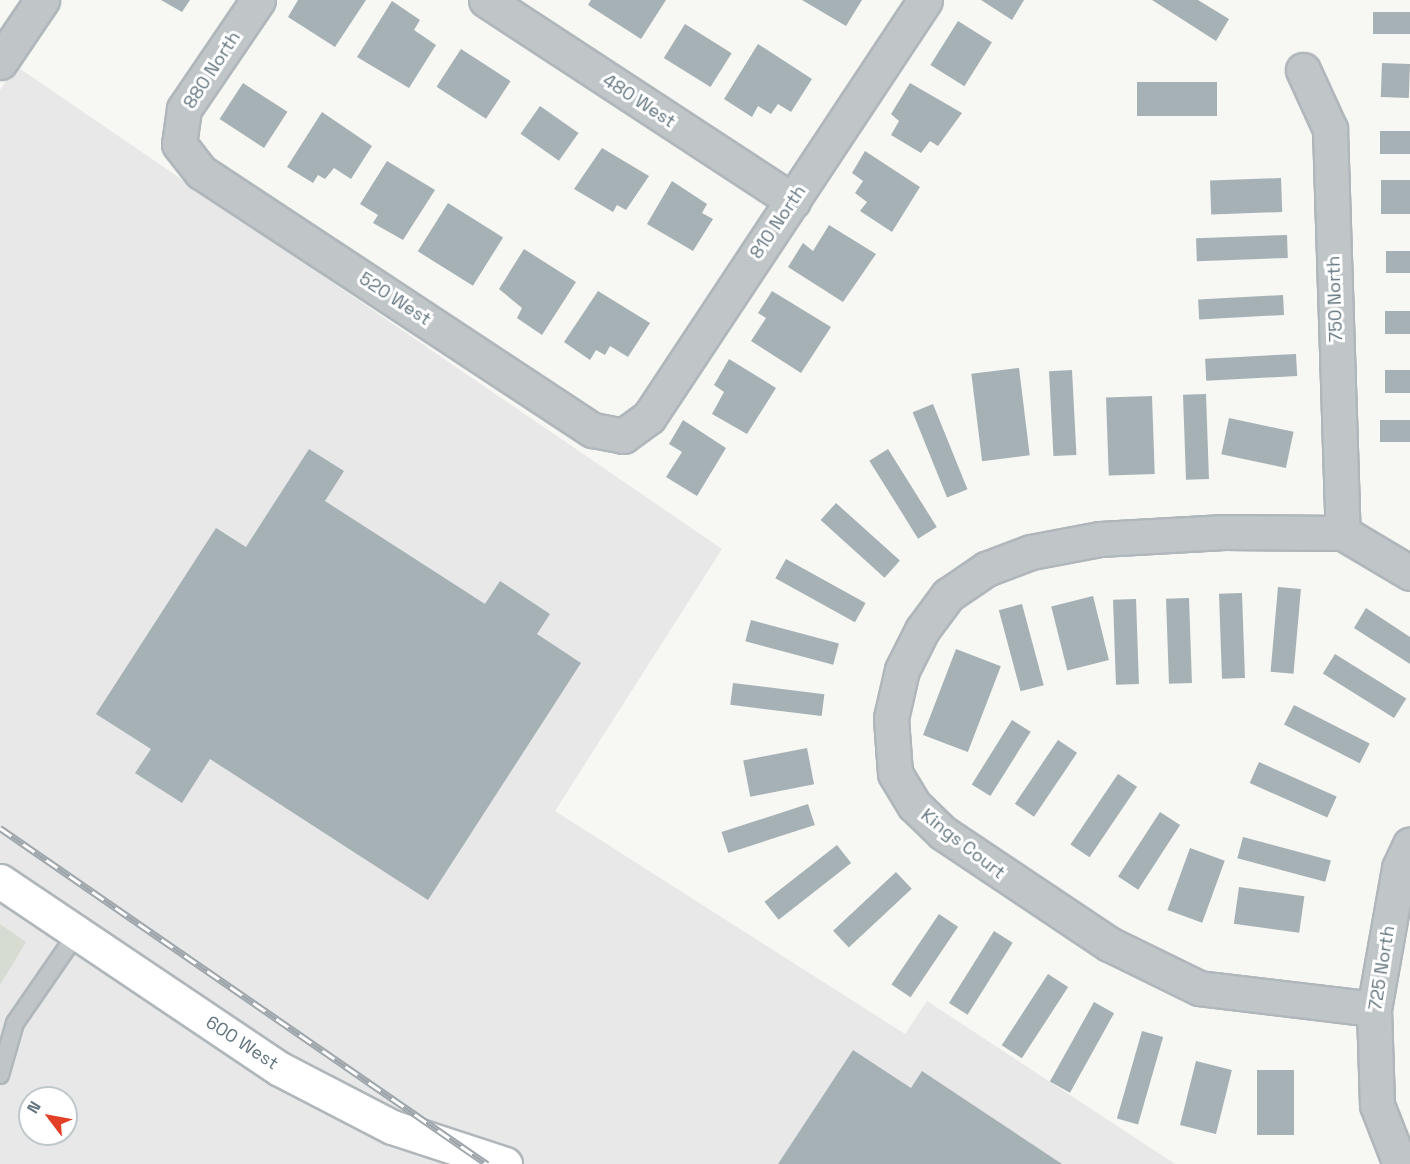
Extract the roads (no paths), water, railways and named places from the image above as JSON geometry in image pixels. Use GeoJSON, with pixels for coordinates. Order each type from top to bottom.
{"type":"FeatureCollection","features":[{"type":"Feature","properties":{"kind":"main road","name":"600 West"},"geometry":{"type":"LineString","coordinates":[[0,881],[75,936],[280,1069],[392,1127],[505,1164]]}},
{"type":"Feature","properties":{"kind":"street"},"geometry":{"type":"LineString","coordinates":[[0,62],[42,0]]}},
{"type":"Feature","properties":{"kind":"street","name":"880 North"},"geometry":{"type":"LineString","coordinates":[[179,144],[184,109],[258,0]]}},
{"type":"Feature","properties":{"kind":"street","name":"480 West"},"geometry":{"type":"LineString","coordinates":[[486,0],[793,201]]}},
{"type":"Feature","properties":{"kind":"street","name":"810 North"},"geometry":{"type":"LineString","coordinates":[[623,435],[649,417],[924,0]]}},
{"type":"Feature","properties":{"kind":"street","name":"750 North"},"geometry":{"type":"LineString","coordinates":[[1303,70],[1330,129],[1343,533]]}},
{"type":"Feature","properties":{"kind":"street","name":"520 West"},"geometry":{"type":"LineString","coordinates":[[179,144],[201,172],[573,417],[593,430],[623,435]]}},
{"type":"Feature","properties":{"kind":"street","name":"Kings Court"},"geometry":{"type":"LineString","coordinates":[[1343,533],[1224,532],[1100,539],[1031,552],[986,568],[948,595],[921,630],[902,670],[891,718],[895,773],[914,805],[952,839],[1109,944],[1199,988],[1374,1009]]}},
{"type":"Feature","properties":{"kind":"street"},"geometry":{"type":"LineString","coordinates":[[1343,533],[1410,573]]}},
{"type":"Feature","properties":{"kind":"street","name":"725 North"},"geometry":{"type":"LineString","coordinates":[[1400,1164],[1377,1105],[1374,1009],[1399,868],[1410,843]]}},
{"type":"Feature","properties":{"kind":"lane"},"geometry":{"type":"LineString","coordinates":[[0,1075],[15,1023],[75,936]]}},
{"type":"Feature","properties":{"kind":"railway"},"geometry":{"type":"LineString","coordinates":[[0,828],[487,1164]]}}]}
